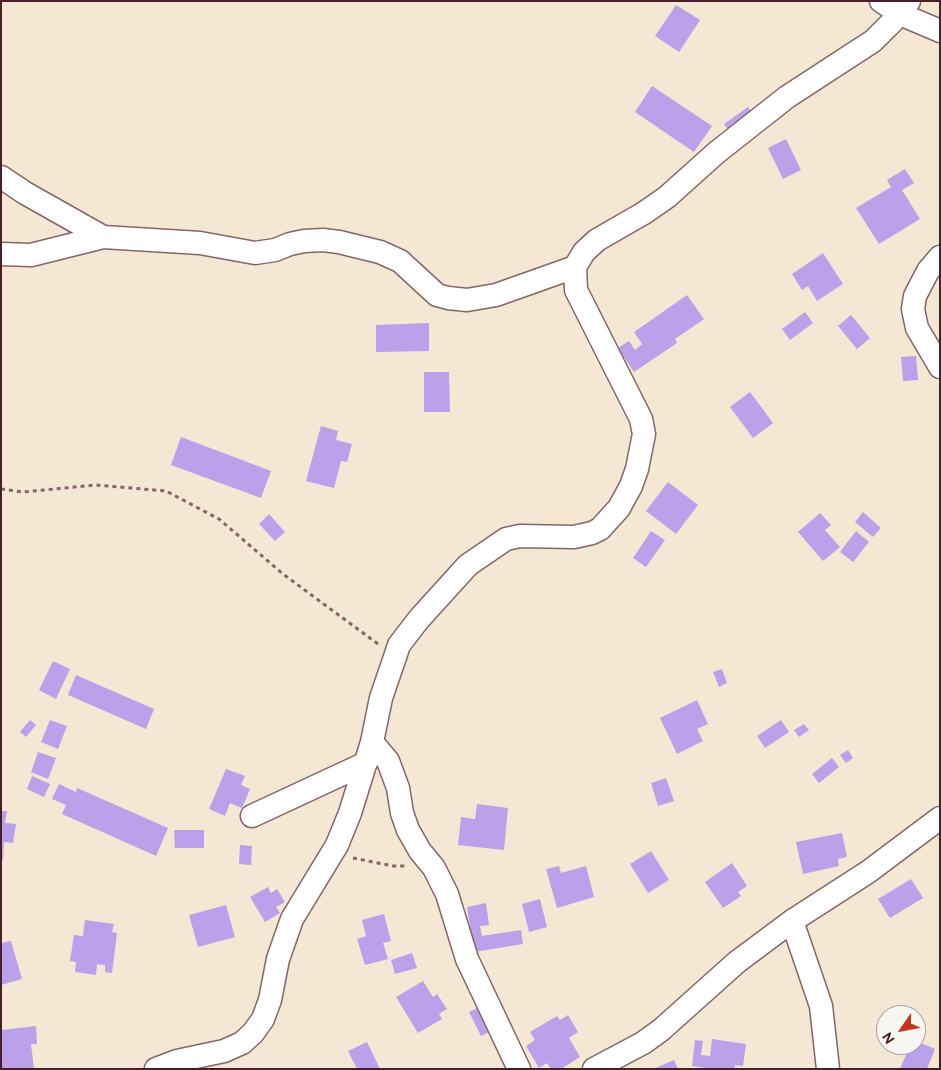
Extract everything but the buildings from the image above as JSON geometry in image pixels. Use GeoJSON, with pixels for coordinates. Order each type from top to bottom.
{"type":"FeatureCollection","features":[{"type":"Feature","properties":{"kind":"street"},"geometry":{"type":"LineString","coordinates":[[881,1],[904,8],[939,29]]}},
{"type":"Feature","properties":{"kind":"street"},"geometry":{"type":"LineString","coordinates":[[156,1069],[224,1051],[242,1044],[254,1033],[263,1019],[270,1000],[278,959],[292,920],[332,852],[350,813],[372,742],[381,698],[395,657],[400,645],[418,619],[468,565],[506,540],[520,536],[574,537],[592,533],[600,529],[619,508],[631,486],[637,469],[644,434],[641,419],[576,290],[575,266],[584,252],[597,240],[644,213],[667,197],[716,153],[787,97],[873,42],[904,8]]}},
{"type":"Feature","properties":{"kind":"street"},"geometry":{"type":"LineString","coordinates":[[1,177],[25,193],[103,237]]}},
{"type":"Feature","properties":{"kind":"street"},"geometry":{"type":"LineString","coordinates":[[1,254],[32,254],[103,237],[200,243],[255,253],[275,250],[304,241],[323,240],[340,242],[380,252],[400,261],[436,295],[467,300],[496,295],[575,266]]}},
{"type":"Feature","properties":{"kind":"street"},"geometry":{"type":"LineString","coordinates":[[940,257],[928,272],[916,296],[914,309],[917,328],[940,367]]}},
{"type":"Feature","properties":{"kind":"street"},"geometry":{"type":"LineString","coordinates":[[372,742],[388,761],[398,788],[402,813],[408,830],[420,851],[434,868],[446,894],[467,959],[519,1069]]}},
{"type":"Feature","properties":{"kind":"street"},"geometry":{"type":"LineString","coordinates":[[252,816],[366,764]]}},
{"type":"Feature","properties":{"kind":"street"},"geometry":{"type":"LineString","coordinates":[[594,1069],[644,1043],[737,962],[792,921],[868,872],[940,818]]}},
{"type":"Feature","properties":{"kind":"street"},"geometry":{"type":"LineString","coordinates":[[792,921],[821,1006],[828,1069]]}},
{"type":"Feature","properties":{"kind":"path"},"geometry":{"type":"LineString","coordinates":[[1,489],[22,492],[96,485],[166,491],[219,519],[283,574],[395,657]]}},
{"type":"Feature","properties":{"kind":"path"},"geometry":{"type":"LineString","coordinates":[[332,852],[372,863],[434,868]]}}]}
